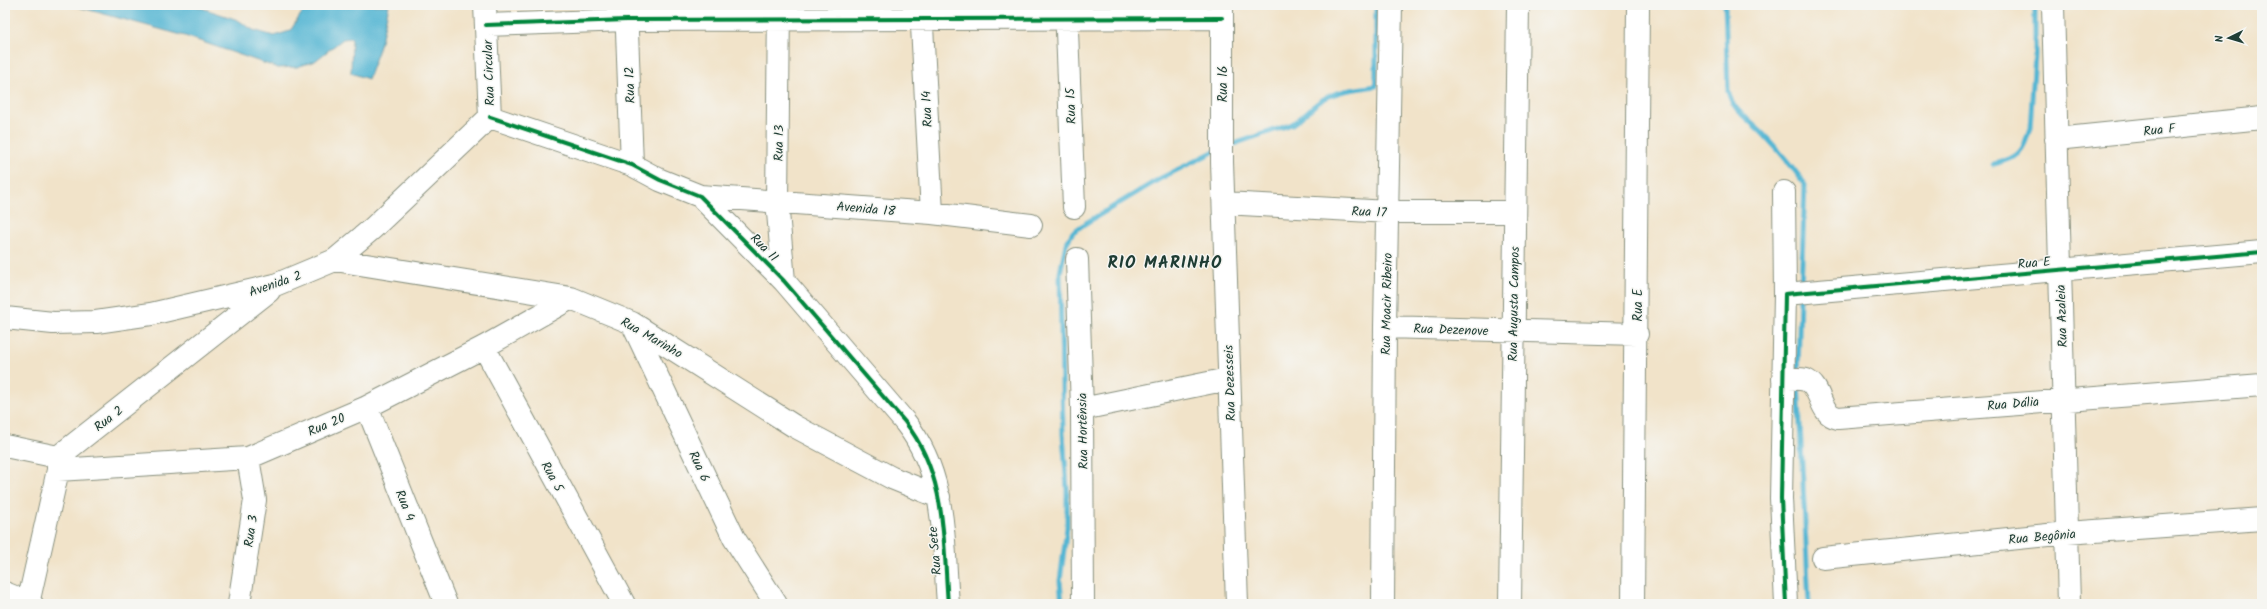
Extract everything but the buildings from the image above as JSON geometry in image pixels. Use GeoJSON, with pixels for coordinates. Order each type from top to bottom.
{"type":"FeatureCollection","features":[{"type":"Feature","properties":{"kind":"street","name":"Rua Moacir Ribeiro"},"geometry":{"type":"LineString","coordinates":[[1383,604],[1385,327],[1389,212],[1391,5]]}},
{"type":"Feature","properties":{"kind":"street","name":"Rua Augusta Campos"},"geometry":{"type":"LineString","coordinates":[[1510,604],[1512,332],[1518,5]]}},
{"type":"Feature","properties":{"kind":"street","name":"Rua E"},"geometry":{"type":"LineString","coordinates":[[1633,604],[1637,334],[1638,5]]}},
{"type":"Feature","properties":{"kind":"street","name":"Rua Azaleia"},"geometry":{"type":"LineString","coordinates":[[2053,5],[2069,604]]}},
{"type":"Feature","properties":{"kind":"street"},"geometry":{"type":"LineString","coordinates":[[485,15],[626,12],[1222,12]]}},
{"type":"Feature","properties":{"kind":"street","name":"Rua 12"},"geometry":{"type":"LineString","coordinates":[[626,12],[632,165]]}},
{"type":"Feature","properties":{"kind":"street","name":"Rua 13"},"geometry":{"type":"LineString","coordinates":[[779,12],[777,201],[784,281]]}},
{"type":"Feature","properties":{"kind":"street","name":"Rua 15"},"geometry":{"type":"LineString","coordinates":[[1066,12],[1074,208]]}},
{"type":"Feature","properties":{"kind":"street","name":"Rua 16"},"geometry":{"type":"LineString","coordinates":[[1222,12],[1222,162]]}},
{"type":"Feature","properties":{"kind":"street","name":"Rua 14"},"geometry":{"type":"LineString","coordinates":[[921,13],[932,213]]}},
{"type":"Feature","properties":{"kind":"street","name":"Rua Circular"},"geometry":{"type":"LineString","coordinates":[[485,15],[490,117]]}},
{"type":"Feature","properties":{"kind":"street","name":"Rua 11"},"geometry":{"type":"LineString","coordinates":[[490,117],[632,165],[660,180],[700,196],[784,281],[917,437],[928,459],[939,497]]}},
{"type":"Feature","properties":{"kind":"street","name":"Avenida 2"},"geometry":{"type":"LineString","coordinates":[[5,318],[53,323],[96,322],[151,314],[275,286],[335,260],[373,228],[490,117]]}},
{"type":"Feature","properties":{"kind":"street","name":"Rua F"},"geometry":{"type":"LineString","coordinates":[[2056,139],[2262,118]]}},
{"type":"Feature","properties":{"kind":"street","name":"Rua Dezesseis"},"geometry":{"type":"LineString","coordinates":[[1222,162],[1228,379],[1237,604]]}},
{"type":"Feature","properties":{"kind":"street"},"geometry":{"type":"LineString","coordinates":[[1784,192],[1795,293],[1792,379],[1781,498],[1786,604]]}},
{"type":"Feature","properties":{"kind":"street","name":"Avenida 18"},"geometry":{"type":"LineString","coordinates":[[700,196],[932,213],[1031,225]]}},
{"type":"Feature","properties":{"kind":"street","name":"Rua 17"},"geometry":{"type":"LineString","coordinates":[[1224,203],[1389,212],[1514,212]]}},
{"type":"Feature","properties":{"kind":"street","name":"Rua E"},"geometry":{"type":"LineString","coordinates":[[1795,293],[2262,252]]}},
{"type":"Feature","properties":{"kind":"street","name":"Rua Hortênsia"},"geometry":{"type":"LineString","coordinates":[[1077,259],[1082,409],[1082,604]]}},
{"type":"Feature","properties":{"kind":"street","name":"Rua Marinho"},"geometry":{"type":"LineString","coordinates":[[335,260],[571,298],[632,323],[794,426],[892,478],[939,497]]}},
{"type":"Feature","properties":{"kind":"street","name":"Rua 2"},"geometry":{"type":"LineString","coordinates":[[58,464],[275,286]]}},
{"type":"Feature","properties":{"kind":"street","name":"Rua 20"},"geometry":{"type":"LineString","coordinates":[[5,446],[58,464],[248,458],[367,407],[484,347],[571,298]]}},
{"type":"Feature","properties":{"kind":"street","name":"Rua 6"},"geometry":{"type":"LineString","coordinates":[[632,323],[734,538],[776,604]]}},
{"type":"Feature","properties":{"kind":"street","name":"Rua Dezenove"},"geometry":{"type":"LineString","coordinates":[[1385,327],[1512,332],[1637,334]]}},
{"type":"Feature","properties":{"kind":"street","name":"Rua 5"},"geometry":{"type":"LineString","coordinates":[[484,347],[624,604]]}},
{"type":"Feature","properties":{"kind":"street"},"geometry":{"type":"LineString","coordinates":[[1082,409],[1228,379]]}},
{"type":"Feature","properties":{"kind":"street","name":"Rua Dália"},"geometry":{"type":"LineString","coordinates":[[1792,379],[1813,386],[1828,414],[1838,418],[2063,399],[2262,385]]}},
{"type":"Feature","properties":{"kind":"street","name":"Rua 4"},"geometry":{"type":"LineString","coordinates":[[367,407],[446,604]]}},
{"type":"Feature","properties":{"kind":"street","name":"Rua 3"},"geometry":{"type":"LineString","coordinates":[[239,604],[255,500],[248,458]]}},
{"type":"Feature","properties":{"kind":"street"},"geometry":{"type":"LineString","coordinates":[[5,594],[29,603],[58,464]]}},
{"type":"Feature","properties":{"kind":"street","name":"Rua Sete"},"geometry":{"type":"LineString","coordinates":[[939,497],[948,604]]}},
{"type":"Feature","properties":{"kind":"street","name":"Rua Begônia"},"geometry":{"type":"LineString","coordinates":[[1823,558],[2067,533],[2262,518]]}},
{"type":"Feature","properties":{"kind":"water"},"geometry":{"type":"Polygon","coordinates":[[[71,5],[193,5],[238,20],[253,30],[274,36],[290,31],[307,5],[389,5],[380,46],[368,79],[351,73],[352,38],[343,39],[315,61],[297,67],[278,68],[185,36],[71,5]]]}},
{"type":"Feature","properties":{"kind":"waterway"},"geometry":{"type":"LineString","coordinates":[[1228,146],[1292,124],[1319,102],[1339,92],[1376,86],[1376,5]]}},
{"type":"Feature","properties":{"kind":"waterway"},"geometry":{"type":"LineString","coordinates":[[1725,5],[1728,91],[1730,99],[1739,111],[1761,131],[1782,154],[1805,185],[1801,287]]}},
{"type":"Feature","properties":{"kind":"waterway"},"geometry":{"type":"LineString","coordinates":[[1994,164],[2009,159],[2019,153],[2028,136],[2030,128],[2035,55],[2035,5]]}},
{"type":"Feature","properties":{"kind":"waterway"},"geometry":{"type":"LineString","coordinates":[[1062,604],[1060,581],[1067,527],[1067,489],[1063,434],[1060,273],[1066,244],[1073,232],[1086,223],[1161,178],[1217,150]]}},
{"type":"Feature","properties":{"kind":"waterway"},"geometry":{"type":"LineString","coordinates":[[1798,373],[1800,297]]}},
{"type":"Feature","properties":{"kind":"waterway"},"geometry":{"type":"LineString","coordinates":[[1798,383],[1809,604]]}},
{"type":"Feature","properties":{"kind":"cycle path"},"geometry":{"type":"LineString","coordinates":[[486,25],[626,20],[1222,18]]}},
{"type":"Feature","properties":{"kind":"cycle path"},"geometry":{"type":"LineString","coordinates":[[490,117],[632,165],[660,180],[700,196],[784,281],[905,422],[919,442],[929,464],[936,486],[943,532],[948,604]]}},
{"type":"Feature","properties":{"kind":"cycle path"},"geometry":{"type":"LineString","coordinates":[[1786,604],[1781,498],[1785,294],[2262,252]]}},
{"type":"Feature","properties":{"kind":"district","name":"RIO MARINHO"},"geometry":{"type":"Point","coordinates":[1165,262]}}]}
